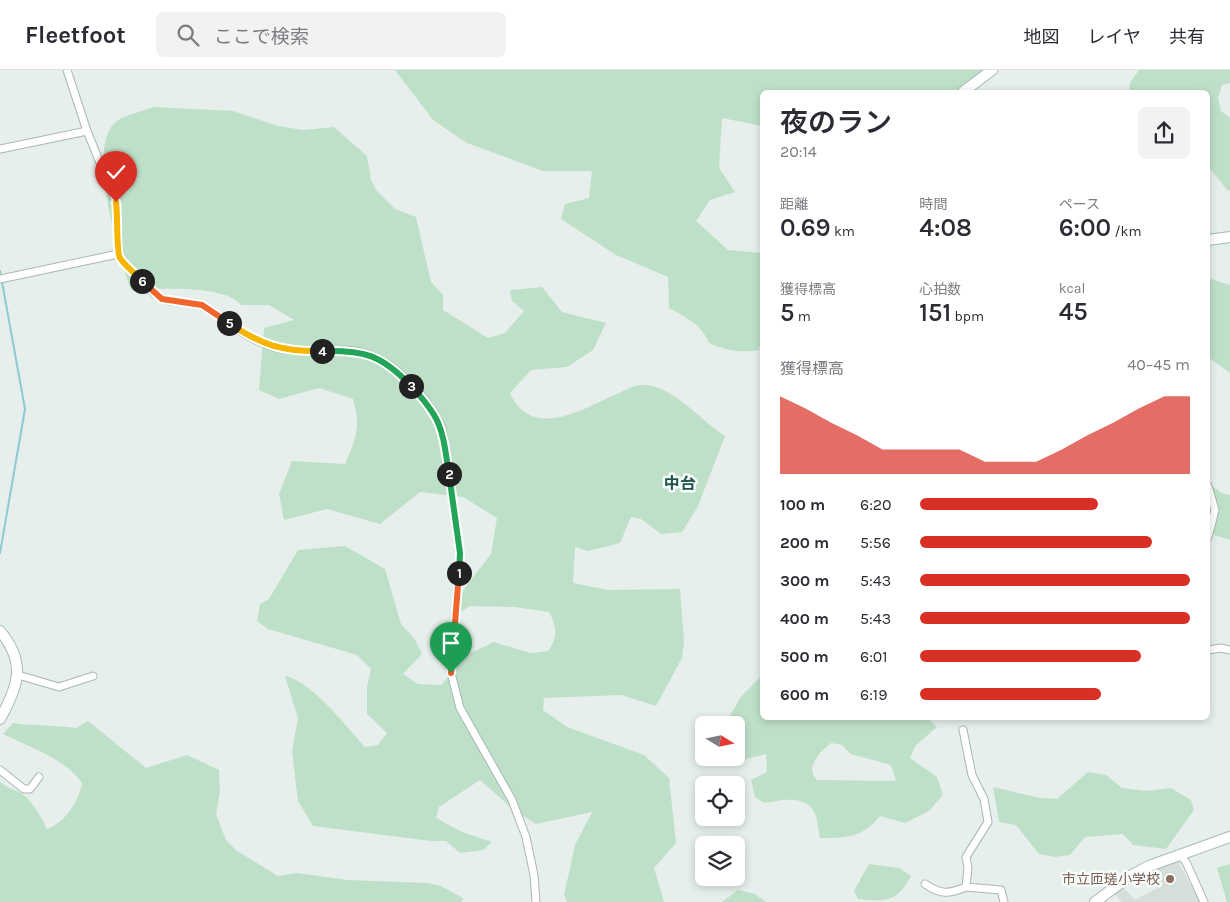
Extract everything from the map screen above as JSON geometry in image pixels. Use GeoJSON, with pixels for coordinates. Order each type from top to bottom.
{"type":"FeatureCollection","features":[{"type":"Feature","properties":{"kind":"street"},"geometry":{"type":"LineString","coordinates":[[67,70],[86,131],[116,202],[118,254],[162,299],[202,305],[253,339],[273,347],[299,351],[346,350],[371,354],[406,381],[437,418],[442,428],[460,553],[451,673],[460,708],[512,800],[526,837],[534,875],[536,902]]}},
{"type":"Feature","properties":{"kind":"street"},"geometry":{"type":"LineString","coordinates":[[966,90],[992,70]]}},
{"type":"Feature","properties":{"kind":"street"},"geometry":{"type":"LineString","coordinates":[[0,149],[86,131]]}},
{"type":"Feature","properties":{"kind":"street"},"geometry":{"type":"LineString","coordinates":[[1210,240],[1230,237]]}},
{"type":"Feature","properties":{"kind":"street"},"geometry":{"type":"LineString","coordinates":[[0,279],[118,254]]}},
{"type":"Feature","properties":{"kind":"street"},"geometry":{"type":"LineString","coordinates":[[1210,493],[1215,510],[1210,529]]}},
{"type":"Feature","properties":{"kind":"street"},"geometry":{"type":"LineString","coordinates":[[0,631],[16,657],[18,675],[12,698],[0,720]]}},
{"type":"Feature","properties":{"kind":"street"},"geometry":{"type":"LineString","coordinates":[[1210,650],[1221,648],[1230,650]]}},
{"type":"Feature","properties":{"kind":"street"},"geometry":{"type":"LineString","coordinates":[[18,675],[59,687],[93,676]]}},
{"type":"Feature","properties":{"kind":"street"},"geometry":{"type":"LineString","coordinates":[[962,730],[972,775],[984,799],[988,822],[966,857],[968,868],[966,887]]}},
{"type":"Feature","properties":{"kind":"street"},"geometry":{"type":"LineString","coordinates":[[0,770],[24,789],[30,789],[39,777]]}},
{"type":"Feature","properties":{"kind":"street"},"geometry":{"type":"LineString","coordinates":[[1094,902],[1130,876],[1179,854],[1230,837]]}},
{"type":"Feature","properties":{"kind":"street"},"geometry":{"type":"LineString","coordinates":[[1179,854],[1186,862],[1204,902]]}},
{"type":"Feature","properties":{"kind":"street"},"geometry":{"type":"LineString","coordinates":[[925,884],[938,893],[951,893],[966,887],[1001,890],[1004,902]]}},
{"type":"Feature","properties":{"kind":"shaded area","name":"市立匝瑳小学校"},"geometry":{"type":"Polygon","coordinates":[[[1177,860],[1200,902],[1121,902],[1114,892],[1122,886],[1135,900],[1157,888],[1149,872],[1177,860]]]}},
{"type":"Feature","properties":{"kind":"green space"},"geometry":{"type":"Polygon","coordinates":[[[395,70],[983,70],[963,90],[760,90],[760,126],[722,118],[719,168],[735,192],[710,200],[696,221],[728,250],[760,253],[759,350],[728,350],[709,343],[698,326],[669,308],[668,277],[616,255],[561,219],[565,204],[589,198],[592,171],[543,171],[467,143],[433,120],[395,70]]]}},
{"type":"Feature","properties":{"kind":"green space"},"geometry":{"type":"Polygon","coordinates":[[[1139,70],[1230,70],[1230,83],[1222,85],[1218,98],[1221,111],[1230,118],[1230,190],[1228,191],[1210,168],[1210,90],[1129,90],[1130,83],[1139,70]]]}},
{"type":"Feature","properties":{"kind":"green space"},"geometry":{"type":"Polygon","coordinates":[[[153,107],[233,111],[278,126],[304,130],[334,127],[367,156],[371,180],[377,191],[395,209],[416,217],[431,282],[443,295],[443,310],[488,338],[505,333],[524,311],[512,301],[510,290],[542,287],[562,312],[606,323],[593,350],[567,367],[531,370],[510,393],[520,408],[532,416],[545,418],[560,417],[575,413],[633,387],[641,385],[652,386],[674,396],[725,436],[698,506],[682,532],[661,534],[641,519],[631,517],[620,543],[588,551],[575,547],[573,583],[608,590],[680,589],[684,642],[682,658],[656,706],[621,695],[544,698],[543,710],[567,727],[644,755],[669,778],[676,843],[654,868],[664,902],[567,902],[564,895],[575,845],[592,812],[536,824],[514,810],[480,780],[439,807],[436,818],[462,832],[492,842],[483,850],[460,853],[446,841],[431,841],[313,826],[298,801],[292,751],[298,718],[285,676],[295,679],[317,695],[365,747],[378,745],[387,733],[367,714],[367,687],[371,669],[357,655],[268,629],[257,621],[260,604],[269,599],[298,550],[345,546],[385,569],[401,624],[414,638],[422,654],[403,674],[418,684],[441,685],[471,653],[494,642],[530,653],[548,651],[554,641],[554,622],[549,612],[514,607],[470,606],[449,619],[454,602],[491,554],[497,518],[463,497],[420,492],[380,524],[327,509],[284,520],[279,494],[292,461],[345,464],[352,447],[357,425],[353,399],[319,388],[279,399],[259,390],[264,328],[294,320],[269,305],[241,305],[232,298],[220,294],[189,289],[131,290],[113,229],[104,176],[104,153],[108,134],[117,121],[153,107]]]}},
{"type":"Feature","properties":{"kind":"green space"},"geometry":{"type":"Polygon","coordinates":[[[1210,279],[1230,285],[1230,373],[1210,358],[1210,279]]]}},
{"type":"Feature","properties":{"kind":"green space"},"geometry":{"type":"Polygon","coordinates":[[[1210,484],[1222,493],[1230,495],[1230,540],[1210,534],[1210,484]]]}},
{"type":"Feature","properties":{"kind":"green space"},"geometry":{"type":"Polygon","coordinates":[[[760,677],[760,720],[930,720],[937,727],[915,746],[910,758],[937,777],[943,795],[929,811],[905,823],[880,816],[860,833],[838,838],[820,838],[816,816],[809,805],[797,800],[764,803],[755,797],[751,780],[767,772],[766,754],[745,759],[745,716],[730,716],[740,698],[760,677]],[[831,743],[815,760],[812,770],[817,780],[896,781],[891,765],[851,754],[842,745],[831,743]]]}},
{"type":"Feature","properties":{"kind":"green space"},"geometry":{"type":"Polygon","coordinates":[[[88,721],[146,768],[187,755],[219,770],[220,791],[216,814],[226,840],[237,851],[278,876],[297,873],[348,880],[427,883],[441,886],[463,898],[462,902],[0,902],[0,782],[8,788],[21,793],[29,800],[47,829],[65,817],[78,797],[82,783],[67,767],[57,760],[3,734],[13,723],[76,728],[88,721]]]}},
{"type":"Feature","properties":{"kind":"green space"},"geometry":{"type":"Polygon","coordinates":[[[1088,772],[1106,775],[1122,788],[1146,791],[1171,788],[1191,800],[1194,810],[1166,849],[1133,845],[1123,834],[1085,837],[1070,855],[1055,857],[1039,854],[1016,825],[999,822],[993,787],[1040,798],[1057,799],[1088,772]]]}},
{"type":"Feature","properties":{"kind":"green space"},"geometry":{"type":"Polygon","coordinates":[[[869,864],[899,868],[911,876],[901,891],[890,898],[883,900],[858,899],[854,891],[869,864]]]}},
{"type":"Feature","properties":{"kind":"green space"},"geometry":{"type":"Polygon","coordinates":[[[1230,864],[1230,902],[1227,902],[1217,868],[1230,864]]]}},
{"type":"Feature","properties":{"kind":"green space"},"geometry":{"type":"Polygon","coordinates":[[[738,890],[755,894],[766,902],[722,902],[738,890]]]}},
{"type":"Feature","properties":{"kind":"waterway"},"geometry":{"type":"LineString","coordinates":[[0,271],[25,409],[0,553]]}},
{"type":"Feature","properties":{"kind":"place","name":"市立匝瑳小学校"},"geometry":{"type":"Point","coordinates":[1170,879]}},
{"type":"Feature","properties":{"kind":"district","name":"中台"},"geometry":{"type":"Point","coordinates":[680,483]}},
{"type":"Feature","properties":{"kind":"route"},"geometry":{"type":"LineString","coordinates":[[116,202],[118,229],[116,248],[119,257],[162,299],[202,305],[253,339],[273,347],[299,351],[346,350],[371,354],[384,362],[406,381],[426,402],[442,428],[460,553],[451,673]]}}]}
